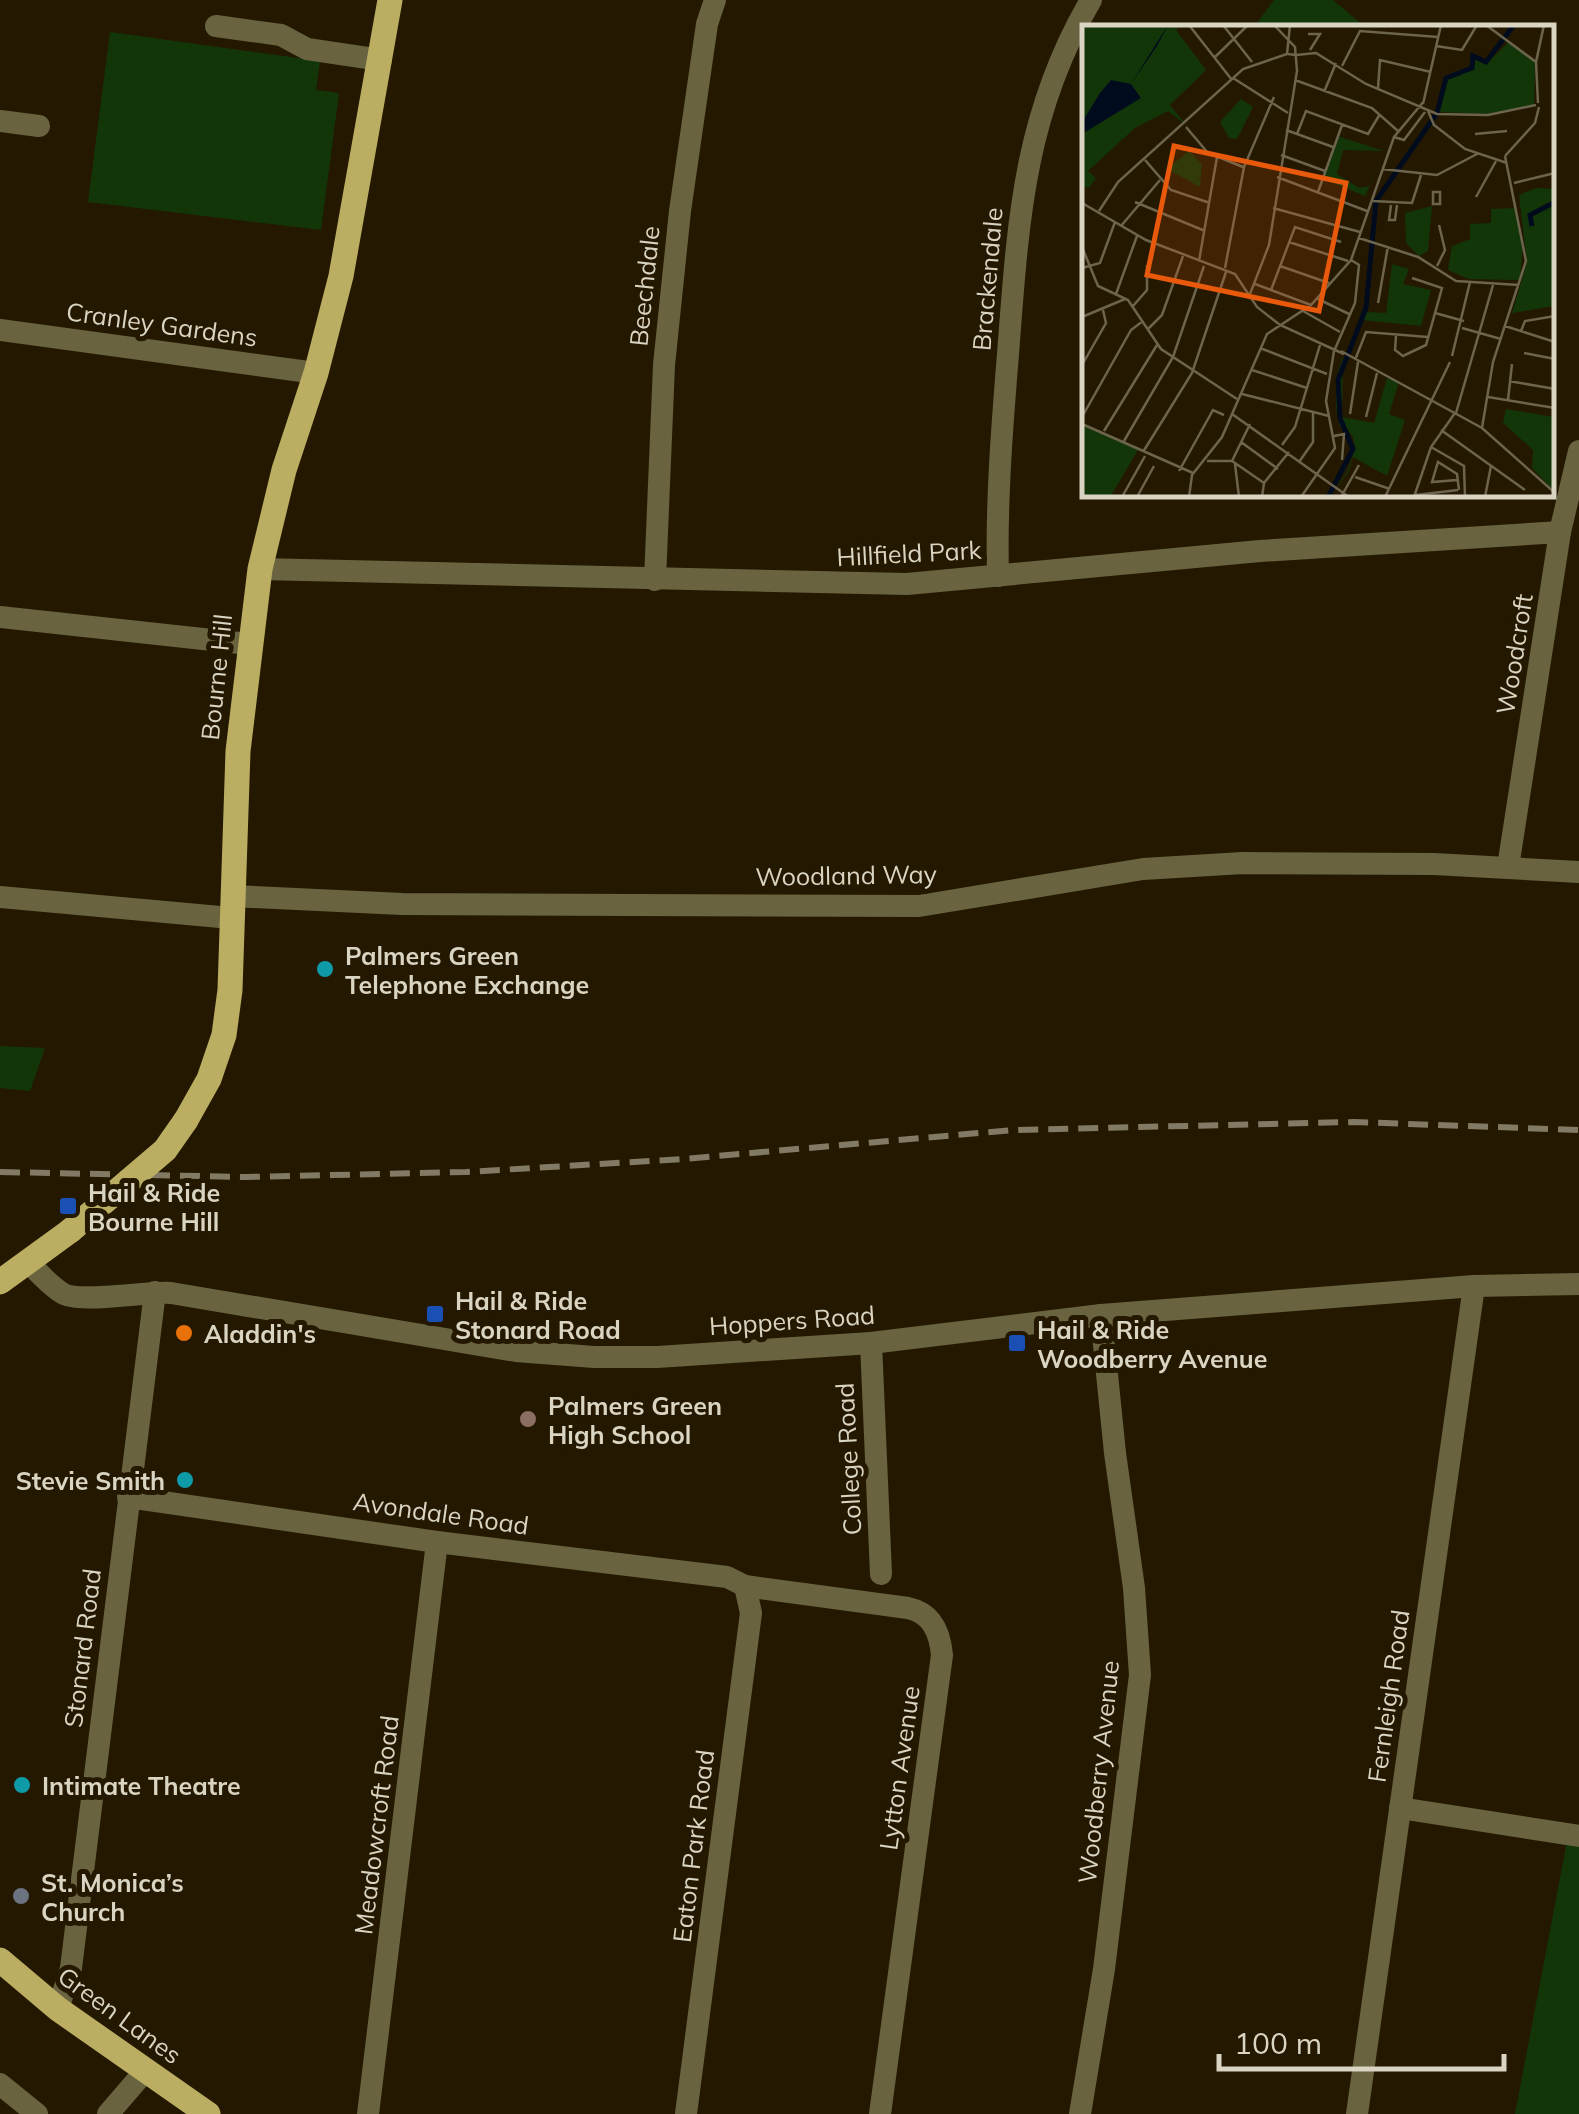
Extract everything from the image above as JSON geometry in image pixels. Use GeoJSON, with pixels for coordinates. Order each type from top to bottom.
{"type":"FeatureCollection","features":[{"type":"Feature","properties":{"kind":"main road","name":"Bourne Hill"},"geometry":{"type":"LineString","coordinates":[[0,1282],[70,1231],[165,1150],[209,1079],[224,1035],[237,768],[260,569],[284,470],[316,374],[342,276],[390,0]]}},
{"type":"Feature","properties":{"kind":"main road","name":"Green Lanes"},"geometry":{"type":"LineString","coordinates":[[0,1960],[58,2009],[208,2114]]}},
{"type":"Feature","properties":{"kind":"street","name":"Beechdale"},"geometry":{"type":"LineString","coordinates":[[655,580],[664,365],[680,211],[707,24],[715,0]]}},
{"type":"Feature","properties":{"kind":"street","name":"Brackendale"},"geometry":{"type":"LineString","coordinates":[[998,576],[1004,396],[1023,185],[1059,64],[1092,0]]}},
{"type":"Feature","properties":{"kind":"street"},"geometry":{"type":"LineString","coordinates":[[216,26],[281,35],[307,49],[380,60]]}},
{"type":"Feature","properties":{"kind":"street"},"geometry":{"type":"LineString","coordinates":[[0,121],[39,126]]}},
{"type":"Feature","properties":{"kind":"street","name":"Cranley Gardens"},"geometry":{"type":"LineString","coordinates":[[0,330],[316,374]]}},
{"type":"Feature","properties":{"kind":"street","name":"Woodcroft"},"geometry":{"type":"LineString","coordinates":[[1508,867],[1560,532],[1579,450]]}},
{"type":"Feature","properties":{"kind":"street","name":"Hillfield Park"},"geometry":{"type":"LineString","coordinates":[[260,569],[857,585],[1260,551],[1560,532]]}},
{"type":"Feature","properties":{"kind":"street"},"geometry":{"type":"LineString","coordinates":[[0,618],[249,644]]}},
{"type":"Feature","properties":{"kind":"street","name":"Woodland Way"},"geometry":{"type":"LineString","coordinates":[[0,897],[232,907],[919,906],[1163,868],[1243,863],[1508,867],[1579,872]]}},
{"type":"Feature","properties":{"kind":"street","name":"Hoppers Road"},"geometry":{"type":"LineString","coordinates":[[26,1261],[64,1295],[75,1299],[155,1292],[516,1350],[656,1358],[871,1342],[1102,1314],[1474,1286],[1579,1284]]}},
{"type":"Feature","properties":{"kind":"street","name":"Fernleigh Road"},"geometry":{"type":"LineString","coordinates":[[1357,2114],[1474,1286]]}},
{"type":"Feature","properties":{"kind":"street","name":"Stonard Road"},"geometry":{"type":"LineString","coordinates":[[58,2009],[71,1968],[155,1292]]}},
{"type":"Feature","properties":{"kind":"street","name":"Woodberry Avenue"},"geometry":{"type":"LineString","coordinates":[[1080,2114],[1104,1969],[1140,1675],[1134,1588],[1114,1453],[1102,1314]]}},
{"type":"Feature","properties":{"kind":"street","name":"College Road"},"geometry":{"type":"LineString","coordinates":[[871,1342],[881,1574]]}},
{"type":"Feature","properties":{"kind":"street","name":"Avondale Road"},"geometry":{"type":"LineString","coordinates":[[129,1486],[437,1542],[728,1577],[745,1586]]}},
{"type":"Feature","properties":{"kind":"street","name":"Meadowcroft Road"},"geometry":{"type":"LineString","coordinates":[[368,2114],[437,1542]]}},
{"type":"Feature","properties":{"kind":"street","name":"Eaton Park Road"},"geometry":{"type":"LineString","coordinates":[[686,2114],[751,1613],[745,1586]]}},
{"type":"Feature","properties":{"kind":"street","name":"Lytton Avenue"},"geometry":{"type":"LineString","coordinates":[[745,1586],[918,1610],[933,1623],[940,1641],[942,1655],[880,2114]]}},
{"type":"Feature","properties":{"kind":"street"},"geometry":{"type":"LineString","coordinates":[[1400,1808],[1579,1836]]}},
{"type":"Feature","properties":{"kind":"street"},"geometry":{"type":"LineString","coordinates":[[108,2114],[145,2071]]}},
{"type":"Feature","properties":{"kind":"street"},"geometry":{"type":"LineString","coordinates":[[0,2084],[37,2114]]}},
{"type":"Feature","properties":{"kind":"green space"},"geometry":{"type":"Polygon","coordinates":[[[1274,0],[1333,0],[1363,25],[1255,25],[1274,0]]]}},
{"type":"Feature","properties":{"kind":"green space"},"geometry":{"type":"Polygon","coordinates":[[[110,32],[320,61],[316,90],[339,93],[321,230],[88,202],[110,32]]]}},
{"type":"Feature","properties":{"kind":"green space"},"geometry":{"type":"Polygon","coordinates":[[[0,1046],[45,1048],[30,1091],[0,1088],[0,1046]]]}},
{"type":"Feature","properties":{"kind":"green space"},"geometry":{"type":"Polygon","coordinates":[[[1568,1836],[1579,1837],[1579,2114],[1515,2114],[1568,1836]]]}},
{"type":"Feature","properties":{"kind":"railway"},"geometry":{"type":"LineString","coordinates":[[0,1172],[246,1177],[466,1172],[683,1159],[1013,1130],[1354,1122],[1579,1130]]}},
{"type":"Feature","properties":{"kind":"place","name":"Palmers Green Telephone Exchange"},"geometry":{"type":"Point","coordinates":[325,969]}},
{"type":"Feature","properties":{"kind":"place","name":"Hail & Ride Bourne Hill"},"geometry":{"type":"Point","coordinates":[68,1206]}},
{"type":"Feature","properties":{"kind":"place","name":"Hail & Ride Stonard Road"},"geometry":{"type":"Point","coordinates":[435,1314]}},
{"type":"Feature","properties":{"kind":"place","name":"Aladdin's"},"geometry":{"type":"Point","coordinates":[184,1333]}},
{"type":"Feature","properties":{"kind":"place","name":"Hail & Ride Woodberry Avenue"},"geometry":{"type":"Point","coordinates":[1017,1343]}},
{"type":"Feature","properties":{"kind":"place","name":"Palmers Green High School"},"geometry":{"type":"Point","coordinates":[528,1419]}},
{"type":"Feature","properties":{"kind":"place","name":"Stevie Smith"},"geometry":{"type":"Point","coordinates":[185,1480]}},
{"type":"Feature","properties":{"kind":"place","name":"Intimate Theatre"},"geometry":{"type":"Point","coordinates":[22,1785]}},
{"type":"Feature","properties":{"kind":"place","name":"St. Monica’s Church"},"geometry":{"type":"Point","coordinates":[21,1896]}}]}
